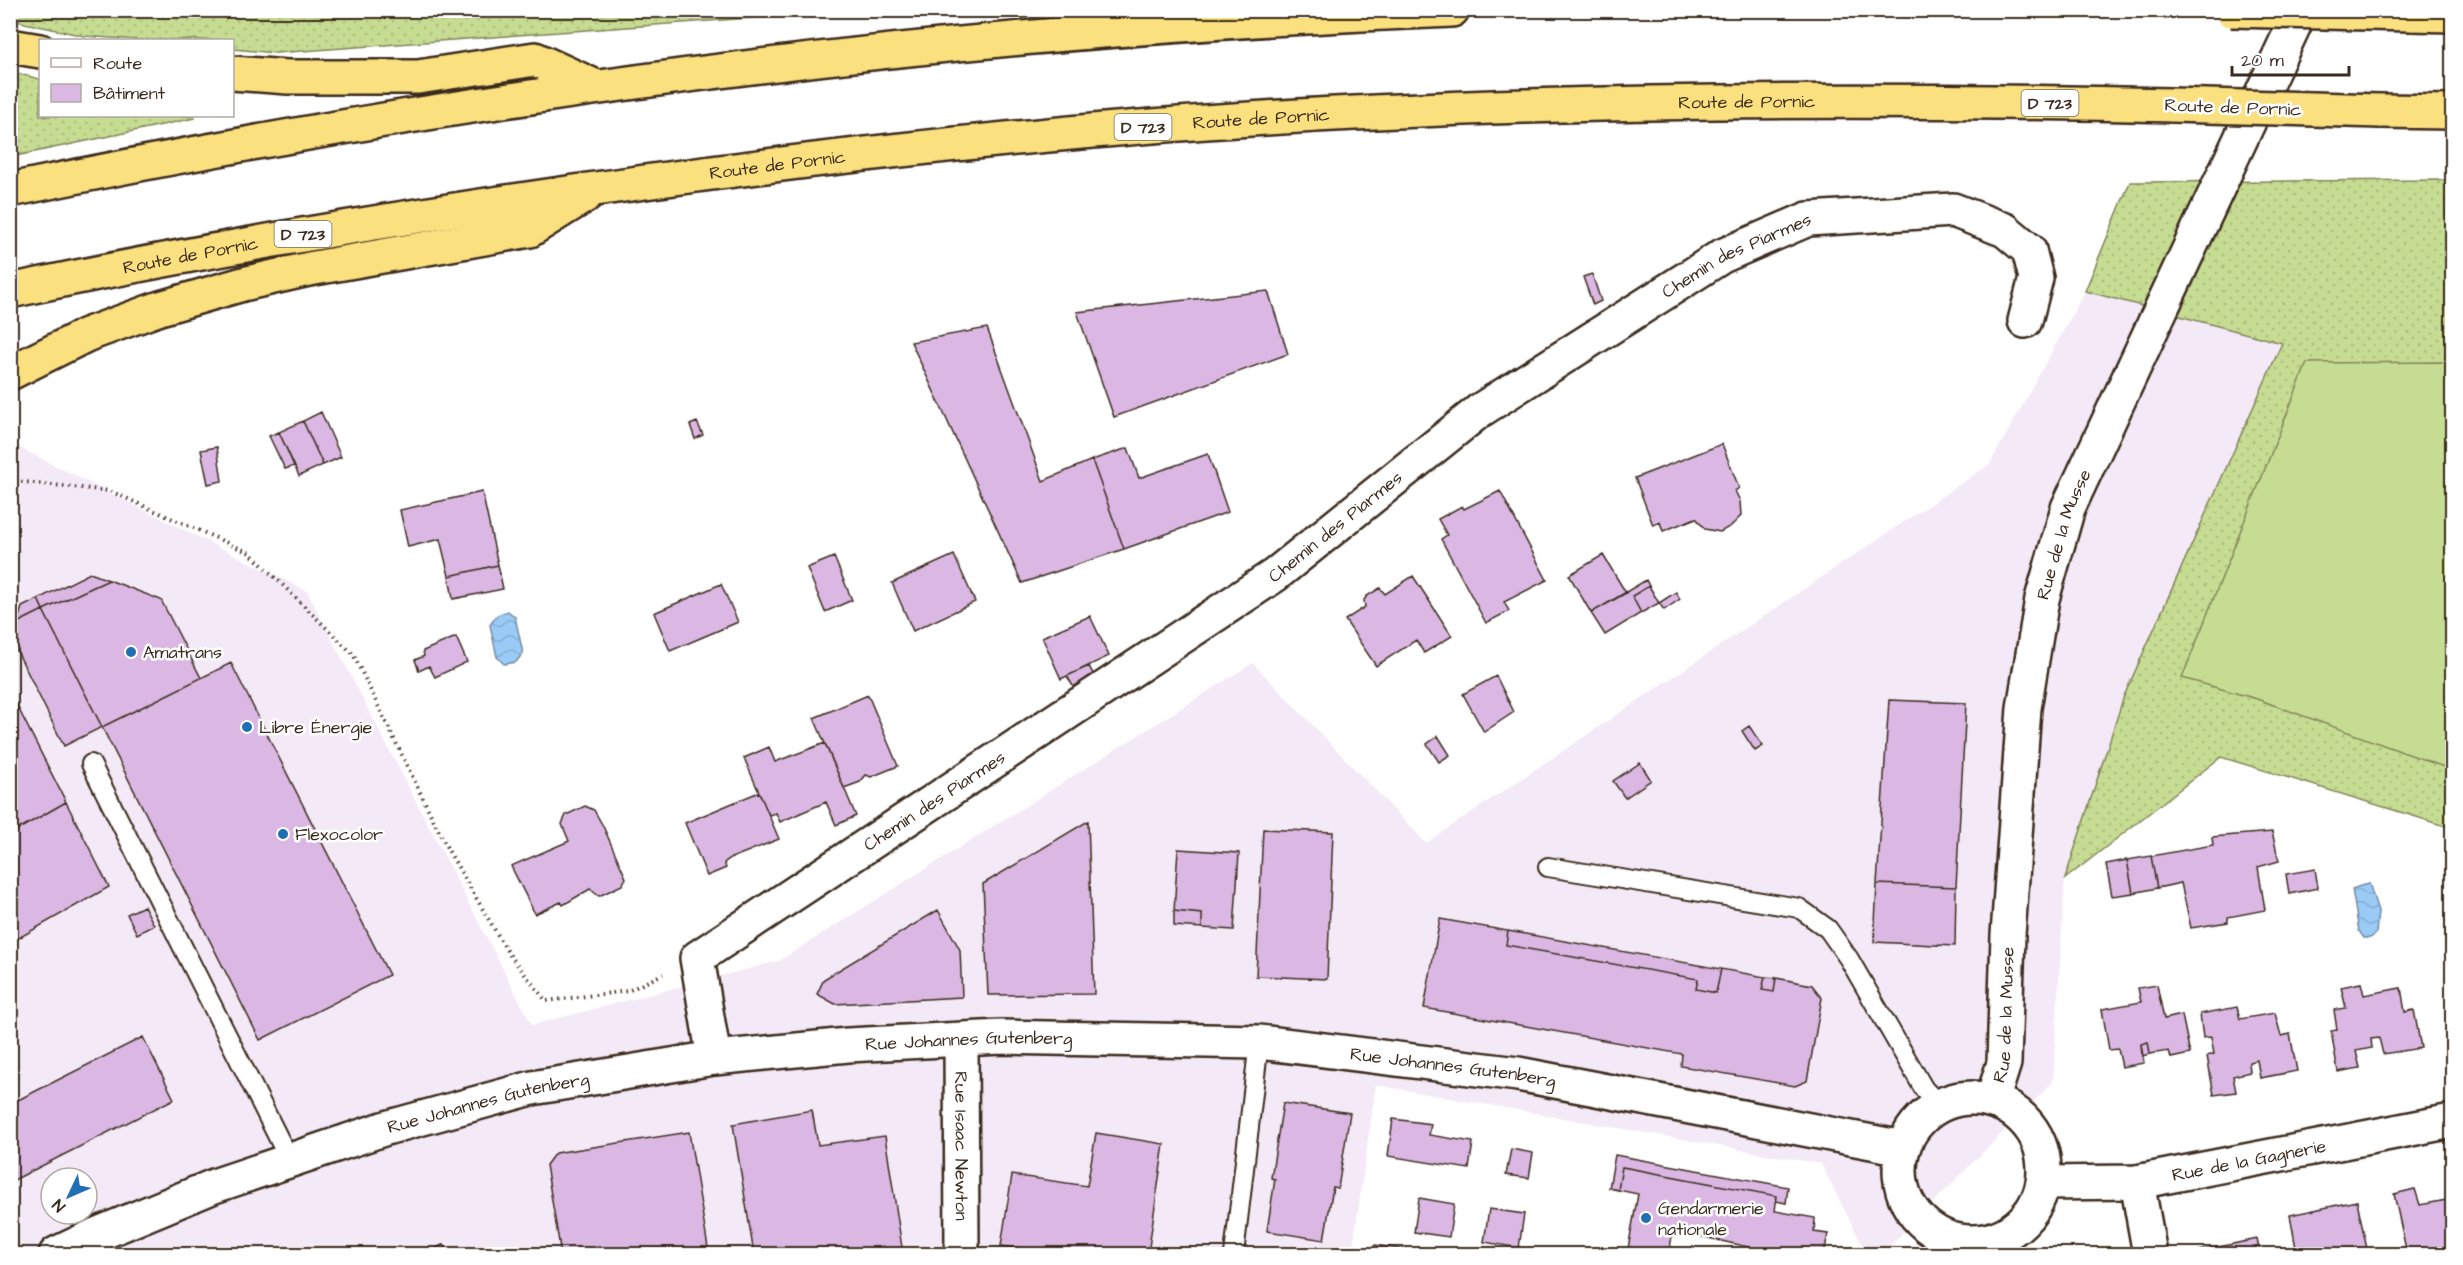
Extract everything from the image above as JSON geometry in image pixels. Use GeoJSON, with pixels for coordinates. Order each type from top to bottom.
{"type":"FeatureCollection","features":[{"type":"Feature","properties":{"kind":"highway"},"geometry":{"type":"LineString","coordinates":[[10,190],[343,126],[594,86],[1033,36],[1245,20],[1452,10]]}},
{"type":"Feature","properties":{"kind":"highway"},"geometry":{"type":"LineString","coordinates":[[2231,10],[2452,15]]}},
{"type":"Feature","properties":{"kind":"highway"},"geometry":{"type":"LineString","coordinates":[[10,46],[39,51]]}},
{"type":"Feature","properties":{"kind":"highway"},"geometry":{"type":"LineString","coordinates":[[234,73],[288,77],[418,77],[535,59],[594,86]]}},
{"type":"Feature","properties":{"kind":"highway","name":"Route de Pornic"},"geometry":{"type":"LineString","coordinates":[[10,291],[145,262],[346,227],[830,156],[981,141],[1359,112],[1691,102],[2172,105],[2452,112]]}},
{"type":"Feature","properties":{"kind":"highway"},"geometry":{"type":"LineString","coordinates":[[10,373],[86,335],[160,308],[243,284],[309,268],[530,230],[597,189]]}},
{"type":"Feature","properties":{"kind":"street","name":"Rue de la Musse"},"geometry":{"type":"LineString","coordinates":[[1992,1101],[2004,1063],[2008,935],[2024,708],[2042,598],[2068,508],[2301,10]]}},
{"type":"Feature","properties":{"kind":"street","name":"Chemin des Piarmes"},"geometry":{"type":"LineString","coordinates":[[696,958],[1275,575],[1479,411],[1722,256],[1808,219],[1953,210],[2005,230],[2029,250],[2036,278],[2025,321]]}},
{"type":"Feature","properties":{"kind":"street"},"geometry":{"type":"LineString","coordinates":[[696,958],[714,1058]]}},
{"type":"Feature","properties":{"kind":"street","name":"Rue Johannes Gutenberg"},"geometry":{"type":"LineString","coordinates":[[56,1254],[96,1234],[213,1186],[386,1128],[532,1088],[714,1058],[848,1045],[1001,1036],[1258,1042],[1518,1074],[1903,1148]]}},
{"type":"Feature","properties":{"kind":"street","name":"Rue Isaac Newton"},"geometry":{"type":"LineString","coordinates":[[961,1040],[962,1254]]}},
{"type":"Feature","properties":{"kind":"street"},"geometry":{"type":"LineString","coordinates":[[1966,1098],[1992,1101],[2012,1110],[2027,1124],[2038,1142],[2044,1162],[2043,1183],[2034,1207],[2018,1227],[1988,1241],[1950,1247],[1920,1220],[1909,1204],[1902,1186],[1900,1167],[1903,1148],[1918,1123],[1940,1105],[1966,1098]]}},
{"type":"Feature","properties":{"kind":"street","name":"Rue de la Gagnerie"},"geometry":{"type":"LineString","coordinates":[[2043,1183],[2137,1182],[2452,1121]]}},
{"type":"Feature","properties":{"kind":"street"},"geometry":{"type":"LineString","coordinates":[[2137,1182],[2150,1254]]}},
{"type":"Feature","properties":{"kind":"lane"},"geometry":{"type":"LineString","coordinates":[[92,764],[290,1161]]}},
{"type":"Feature","properties":{"kind":"lane"},"geometry":{"type":"LineString","coordinates":[[1548,867],[1799,908],[1828,929],[1849,959],[1924,1089],[1940,1105]]}},
{"type":"Feature","properties":{"kind":"lane"},"geometry":{"type":"LineString","coordinates":[[1234,1254],[1258,1042]]}},
{"type":"Feature","properties":{"kind":"path"},"geometry":{"type":"LineString","coordinates":[[10,484],[15,481],[110,491],[250,554],[258,561],[353,654],[448,850],[509,954],[546,1001],[628,991],[696,958]]}},
{"type":"Feature","properties":{"kind":"shaded area"},"geometry":{"type":"Polygon","coordinates":[[[2085,291],[2282,342],[2124,696],[2065,879],[2053,1082],[1882,1254],[1867,1254],[1821,1164],[1376,1085],[1352,1254],[11,1254],[10,443],[307,591],[532,1025],[779,961],[1253,663],[1426,843],[1990,464],[2085,291]]]}},
{"type":"Feature","properties":{"kind":"green space"},"geometry":{"type":"Polygon","coordinates":[[[11,10],[844,10],[275,53],[234,49],[234,39],[124,39],[84,36],[11,20],[11,10]]]}},
{"type":"Feature","properties":{"kind":"green space"},"geometry":{"type":"Polygon","coordinates":[[[10,72],[39,79],[39,117],[195,118],[11,157],[10,72]]]}},
{"type":"Feature","properties":{"kind":"green space"},"geometry":{"type":"Polygon","coordinates":[[[2452,180],[2452,828],[2221,757],[2065,879],[2124,696],[2282,343],[2085,291],[2130,182],[2452,180]]]}},
{"type":"Feature","properties":{"kind":"green space"},"geometry":{"type":"Polygon","coordinates":[[[2452,362],[2452,770],[2257,699],[2182,678],[2307,363],[2452,362]]]}},
{"type":"Feature","properties":{"kind":"water"},"geometry":{"type":"Polygon","coordinates":[[[508,611],[515,617],[523,653],[516,662],[504,664],[497,657],[490,625],[497,615],[508,611]]]}},
{"type":"Feature","properties":{"kind":"water"},"geometry":{"type":"Polygon","coordinates":[[[2369,883],[2378,911],[2376,934],[2370,938],[2364,938],[2359,931],[2352,889],[2369,883]]]}},
{"type":"Feature","properties":{"kind":"building"},"geometry":{"type":"Polygon","coordinates":[[[1592,274],[1601,301],[1593,305],[1583,277],[1592,274]]]}},
{"type":"Feature","properties":{"kind":"building"},"geometry":{"type":"Polygon","coordinates":[[[1268,291],[1288,354],[1114,417],[1077,312],[1268,291]]]}},
{"type":"Feature","properties":{"kind":"building"},"geometry":{"type":"Polygon","coordinates":[[[987,328],[1043,481],[1092,460],[1124,549],[1022,583],[911,342],[987,328]]]}},
{"type":"Feature","properties":{"kind":"building"},"geometry":{"type":"Polygon","coordinates":[[[321,412],[341,457],[323,465],[303,421],[321,412]]]}},
{"type":"Feature","properties":{"kind":"building"},"geometry":{"type":"Polygon","coordinates":[[[303,421],[323,465],[299,476],[279,432],[303,421]]]}},
{"type":"Feature","properties":{"kind":"building"},"geometry":{"type":"Polygon","coordinates":[[[697,422],[703,435],[695,439],[690,425],[697,422]]]}},
{"type":"Feature","properties":{"kind":"building"},"geometry":{"type":"Polygon","coordinates":[[[279,432],[294,466],[285,469],[269,436],[279,432]]]}},
{"type":"Feature","properties":{"kind":"building"},"geometry":{"type":"Polygon","coordinates":[[[1722,444],[1739,488],[1735,491],[1740,501],[1741,516],[1731,526],[1720,532],[1705,529],[1696,518],[1663,531],[1660,522],[1653,525],[1635,478],[1722,444]]]}},
{"type":"Feature","properties":{"kind":"building"},"geometry":{"type":"Polygon","coordinates":[[[217,447],[222,481],[208,484],[201,450],[217,447]]]}},
{"type":"Feature","properties":{"kind":"building"},"geometry":{"type":"Polygon","coordinates":[[[1128,448],[1139,478],[1208,454],[1228,512],[1124,549],[1092,460],[1128,448]]]}},
{"type":"Feature","properties":{"kind":"building"},"geometry":{"type":"Polygon","coordinates":[[[1500,491],[1547,580],[1504,602],[1509,611],[1486,623],[1441,539],[1447,535],[1438,519],[1462,506],[1464,509],[1500,491]]]}},
{"type":"Feature","properties":{"kind":"building"},"geometry":{"type":"Polygon","coordinates":[[[482,492],[498,565],[449,576],[440,539],[408,547],[400,510],[482,492]]]}},
{"type":"Feature","properties":{"kind":"building"},"geometry":{"type":"Polygon","coordinates":[[[954,555],[975,602],[913,631],[892,583],[954,555]]]}},
{"type":"Feature","properties":{"kind":"building"},"geometry":{"type":"Polygon","coordinates":[[[1603,555],[1626,593],[1591,613],[1569,575],[1603,555]]]}},
{"type":"Feature","properties":{"kind":"building"},"geometry":{"type":"Polygon","coordinates":[[[834,557],[852,600],[825,612],[807,568],[834,557]]]}},
{"type":"Feature","properties":{"kind":"building"},"geometry":{"type":"Polygon","coordinates":[[[498,565],[503,589],[453,599],[449,576],[498,565]]]}},
{"type":"Feature","properties":{"kind":"building"},"geometry":{"type":"Polygon","coordinates":[[[90,573],[109,580],[43,610],[38,599],[90,573]]]}},
{"type":"Feature","properties":{"kind":"building"},"geometry":{"type":"Polygon","coordinates":[[[1413,576],[1452,636],[1424,653],[1416,640],[1376,666],[1345,620],[1365,607],[1364,600],[1367,596],[1380,588],[1385,594],[1413,576]]]}},
{"type":"Feature","properties":{"kind":"building"},"geometry":{"type":"Polygon","coordinates":[[[109,580],[161,600],[201,678],[102,727],[43,610],[109,580]]]}},
{"type":"Feature","properties":{"kind":"building"},"geometry":{"type":"Polygon","coordinates":[[[1646,580],[1649,586],[1632,596],[1641,613],[1605,635],[1591,613],[1646,580]]]}},
{"type":"Feature","properties":{"kind":"building"},"geometry":{"type":"Polygon","coordinates":[[[721,584],[738,622],[670,651],[654,613],[721,584]]]}},
{"type":"Feature","properties":{"kind":"building"},"geometry":{"type":"Polygon","coordinates":[[[1649,586],[1659,603],[1641,613],[1632,596],[1649,586]]]}},
{"type":"Feature","properties":{"kind":"building"},"geometry":{"type":"Polygon","coordinates":[[[1676,592],[1680,599],[1664,610],[1659,603],[1676,592]]]}},
{"type":"Feature","properties":{"kind":"building"},"geometry":{"type":"Polygon","coordinates":[[[38,599],[43,610],[17,623],[22,607],[38,599]]]}},
{"type":"Feature","properties":{"kind":"building"},"geometry":{"type":"Polygon","coordinates":[[[43,610],[102,727],[64,746],[12,641],[17,623],[43,610]]]}},
{"type":"Feature","properties":{"kind":"building"},"geometry":{"type":"Polygon","coordinates":[[[1090,616],[1109,656],[1061,679],[1042,637],[1090,616]]]}},
{"type":"Feature","properties":{"kind":"building"},"geometry":{"type":"Polygon","coordinates":[[[456,637],[467,662],[435,677],[429,666],[419,671],[415,660],[424,656],[423,651],[456,637]]]}},
{"type":"Feature","properties":{"kind":"building"},"geometry":{"type":"Polygon","coordinates":[[[231,663],[389,975],[260,1040],[102,727],[231,663]]]}},
{"type":"Feature","properties":{"kind":"building"},"geometry":{"type":"Polygon","coordinates":[[[1089,666],[1095,678],[1074,688],[1067,676],[1089,666]]]}},
{"type":"Feature","properties":{"kind":"building"},"geometry":{"type":"Polygon","coordinates":[[[1496,676],[1514,712],[1484,732],[1463,694],[1496,676]]]}},
{"type":"Feature","properties":{"kind":"building"},"geometry":{"type":"Polygon","coordinates":[[[10,692],[66,802],[10,834],[10,692]]]}},
{"type":"Feature","properties":{"kind":"building"},"geometry":{"type":"Polygon","coordinates":[[[868,695],[898,766],[871,777],[866,775],[860,782],[844,788],[814,718],[868,695]]]}},
{"type":"Feature","properties":{"kind":"building"},"geometry":{"type":"Polygon","coordinates":[[[1889,700],[1966,703],[1956,887],[1877,884],[1889,700]]]}},
{"type":"Feature","properties":{"kind":"building"},"geometry":{"type":"Polygon","coordinates":[[[1749,726],[1763,746],[1755,751],[1742,731],[1749,726]]]}},
{"type":"Feature","properties":{"kind":"building"},"geometry":{"type":"Polygon","coordinates":[[[1438,736],[1450,755],[1439,762],[1427,744],[1438,736]]]}},
{"type":"Feature","properties":{"kind":"building"},"geometry":{"type":"Polygon","coordinates":[[[825,743],[856,816],[836,825],[826,802],[780,822],[776,813],[769,815],[744,758],[769,747],[775,762],[825,743]]]}},
{"type":"Feature","properties":{"kind":"building"},"geometry":{"type":"Polygon","coordinates":[[[1640,763],[1651,780],[1625,798],[1613,781],[1640,763]]]}},
{"type":"Feature","properties":{"kind":"building"},"geometry":{"type":"Polygon","coordinates":[[[759,792],[779,839],[729,859],[724,863],[726,868],[707,876],[685,823],[759,792]]]}},
{"type":"Feature","properties":{"kind":"building"},"geometry":{"type":"Polygon","coordinates":[[[66,802],[109,887],[10,943],[10,834],[66,802]]]}},
{"type":"Feature","properties":{"kind":"building"},"geometry":{"type":"Polygon","coordinates":[[[585,806],[594,810],[626,878],[622,885],[599,896],[590,889],[563,905],[561,902],[535,914],[511,866],[569,841],[562,824],[566,815],[585,806]]]}},
{"type":"Feature","properties":{"kind":"building"},"geometry":{"type":"Polygon","coordinates":[[[1088,821],[1094,994],[988,995],[983,884],[1088,821]]]}},
{"type":"Feature","properties":{"kind":"building"},"geometry":{"type":"Polygon","coordinates":[[[1263,829],[1333,832],[1327,979],[1256,976],[1263,829]]]}},
{"type":"Feature","properties":{"kind":"building"},"geometry":{"type":"Polygon","coordinates":[[[2272,832],[2279,861],[2258,867],[2265,910],[2228,917],[2228,922],[2191,928],[2181,883],[2157,888],[2151,856],[2213,845],[2212,837],[2272,832]]]}},
{"type":"Feature","properties":{"kind":"building"},"geometry":{"type":"Polygon","coordinates":[[[1178,849],[1239,853],[1234,930],[1202,928],[1202,914],[1174,911],[1178,849]]]}},
{"type":"Feature","properties":{"kind":"building"},"geometry":{"type":"Polygon","coordinates":[[[2151,856],[2157,888],[2133,893],[2127,860],[2151,856]]]}},
{"type":"Feature","properties":{"kind":"building"},"geometry":{"type":"Polygon","coordinates":[[[2127,860],[2133,893],[2112,896],[2106,864],[2127,860]]]}},
{"type":"Feature","properties":{"kind":"building"},"geometry":{"type":"Polygon","coordinates":[[[2315,869],[2318,888],[2289,894],[2286,874],[2315,869]]]}},
{"type":"Feature","properties":{"kind":"building"},"geometry":{"type":"Polygon","coordinates":[[[1877,884],[1956,887],[1955,946],[1874,942],[1877,884]]]}},
{"type":"Feature","properties":{"kind":"building"},"geometry":{"type":"Polygon","coordinates":[[[144,906],[154,925],[137,934],[127,914],[144,906]]]}},
{"type":"Feature","properties":{"kind":"building"},"geometry":{"type":"Polygon","coordinates":[[[938,910],[960,950],[962,997],[835,1004],[817,994],[824,979],[938,910]]]}},
{"type":"Feature","properties":{"kind":"building"},"geometry":{"type":"Polygon","coordinates":[[[1174,911],[1202,914],[1202,928],[1174,926],[1174,911]]]}},
{"type":"Feature","properties":{"kind":"building"},"geometry":{"type":"Polygon","coordinates":[[[1440,919],[1508,931],[1506,945],[1698,979],[1696,989],[1716,993],[1721,969],[1765,977],[1762,990],[1774,992],[1776,978],[1812,985],[1822,998],[1807,1081],[1795,1086],[1681,1066],[1682,1054],[1424,1008],[1440,919]]]}},
{"type":"Feature","properties":{"kind":"building"},"geometry":{"type":"Polygon","coordinates":[[[1508,931],[1721,969],[1716,993],[1696,989],[1698,979],[1506,945],[1508,931]]]}},
{"type":"Feature","properties":{"kind":"building"},"geometry":{"type":"Polygon","coordinates":[[[1765,977],[1776,978],[1774,992],[1762,990],[1765,977]]]}},
{"type":"Feature","properties":{"kind":"building"},"geometry":{"type":"Polygon","coordinates":[[[2361,983],[2364,995],[2401,988],[2405,1012],[2414,1010],[2421,1048],[2383,1054],[2379,1038],[2371,1039],[2372,1048],[2356,1051],[2360,1068],[2338,1072],[2331,1031],[2337,1030],[2334,1010],[2346,1008],[2341,987],[2361,983]]]}},
{"type":"Feature","properties":{"kind":"building"},"geometry":{"type":"Polygon","coordinates":[[[2157,985],[2164,1019],[2182,1015],[2190,1054],[2171,1058],[2169,1051],[2150,1054],[2148,1042],[2141,1044],[2144,1063],[2122,1067],[2118,1049],[2109,1050],[2102,1009],[2141,1002],[2138,988],[2157,985]]]}},
{"type":"Feature","properties":{"kind":"building"},"geometry":{"type":"Polygon","coordinates":[[[2237,1007],[2240,1019],[2275,1013],[2281,1036],[2290,1034],[2297,1071],[2260,1078],[2257,1060],[2249,1062],[2250,1072],[2233,1076],[2236,1092],[2214,1095],[2207,1056],[2214,1054],[2211,1037],[2203,1038],[2200,1014],[2237,1007]]]}},
{"type":"Feature","properties":{"kind":"building"},"geometry":{"type":"Polygon","coordinates":[[[143,1037],[174,1099],[10,1182],[10,1104],[143,1037]]]}},
{"type":"Feature","properties":{"kind":"building"},"geometry":{"type":"Polygon","coordinates":[[[2148,1042],[2150,1054],[2142,1056],[2141,1044],[2148,1042]]]}},
{"type":"Feature","properties":{"kind":"building"},"geometry":{"type":"Polygon","coordinates":[[[1283,1103],[1350,1113],[1338,1188],[1333,1187],[1324,1240],[1267,1231],[1275,1179],[1271,1178],[1283,1103]]]}},
{"type":"Feature","properties":{"kind":"building"},"geometry":{"type":"Polygon","coordinates":[[[812,1110],[818,1145],[885,1136],[903,1254],[754,1254],[733,1124],[812,1110]]]}},
{"type":"Feature","properties":{"kind":"building"},"geometry":{"type":"Polygon","coordinates":[[[1393,1119],[1431,1124],[1429,1135],[1473,1142],[1469,1169],[1388,1156],[1393,1119]]]}},
{"type":"Feature","properties":{"kind":"building"},"geometry":{"type":"Polygon","coordinates":[[[689,1132],[709,1254],[561,1254],[546,1165],[555,1153],[689,1132]]]}},
{"type":"Feature","properties":{"kind":"building"},"geometry":{"type":"Polygon","coordinates":[[[1096,1133],[1164,1144],[1148,1254],[1060,1254],[1001,1246],[1012,1175],[1087,1186],[1096,1133]]]}},
{"type":"Feature","properties":{"kind":"building"},"geometry":{"type":"Polygon","coordinates":[[[1511,1149],[1533,1153],[1529,1178],[1506,1175],[1511,1149]]]}},
{"type":"Feature","properties":{"kind":"building"},"geometry":{"type":"Polygon","coordinates":[[[1615,1155],[1788,1187],[1786,1203],[1776,1201],[1777,1196],[1622,1167],[1618,1190],[1609,1188],[1615,1155]]]}},
{"type":"Feature","properties":{"kind":"building"},"geometry":{"type":"Polygon","coordinates":[[[1622,1167],[1777,1196],[1775,1211],[1815,1218],[1814,1232],[1828,1234],[1824,1254],[1760,1254],[1761,1250],[1673,1230],[1669,1254],[1627,1254],[1638,1194],[1618,1190],[1622,1167]]]}},
{"type":"Feature","properties":{"kind":"building"},"geometry":{"type":"Polygon","coordinates":[[[2415,1189],[2420,1205],[2452,1199],[2452,1254],[2407,1254],[2394,1194],[2415,1189]]]}},
{"type":"Feature","properties":{"kind":"building"},"geometry":{"type":"Polygon","coordinates":[[[1419,1198],[1454,1204],[1449,1237],[1414,1232],[1419,1198]]]}},
{"type":"Feature","properties":{"kind":"building"},"geometry":{"type":"Polygon","coordinates":[[[2357,1201],[2367,1249],[2346,1254],[2297,1254],[2290,1215],[2357,1201]]]}},
{"type":"Feature","properties":{"kind":"building"},"geometry":{"type":"Polygon","coordinates":[[[1489,1209],[1524,1214],[1519,1248],[1484,1242],[1489,1209]]]}},
{"type":"Feature","properties":{"kind":"building"},"geometry":{"type":"Polygon","coordinates":[[[2257,1239],[2260,1254],[2200,1254],[2199,1251],[2257,1239]]]}},
{"type":"Feature","properties":{"kind":"building"},"geometry":{"type":"Polygon","coordinates":[[[444,1244],[450,1254],[425,1254],[444,1244]]]}},
{"type":"Feature","properties":{"kind":"building"},"geometry":{"type":"Polygon","coordinates":[[[1375,1245],[1433,1254],[1373,1254],[1375,1245]]]}},
{"type":"Feature","properties":{"kind":"place","name":"Amatrans"},"geometry":{"type":"Point","coordinates":[131,652]}},
{"type":"Feature","properties":{"kind":"place","name":"Libre Énergie"},"geometry":{"type":"Point","coordinates":[247,727]}},
{"type":"Feature","properties":{"kind":"place","name":"Flexocolor"},"geometry":{"type":"Point","coordinates":[283,834]}},
{"type":"Feature","properties":{"kind":"place","name":"Gendarmerie nationale"},"geometry":{"type":"Point","coordinates":[1646,1218]}}]}
